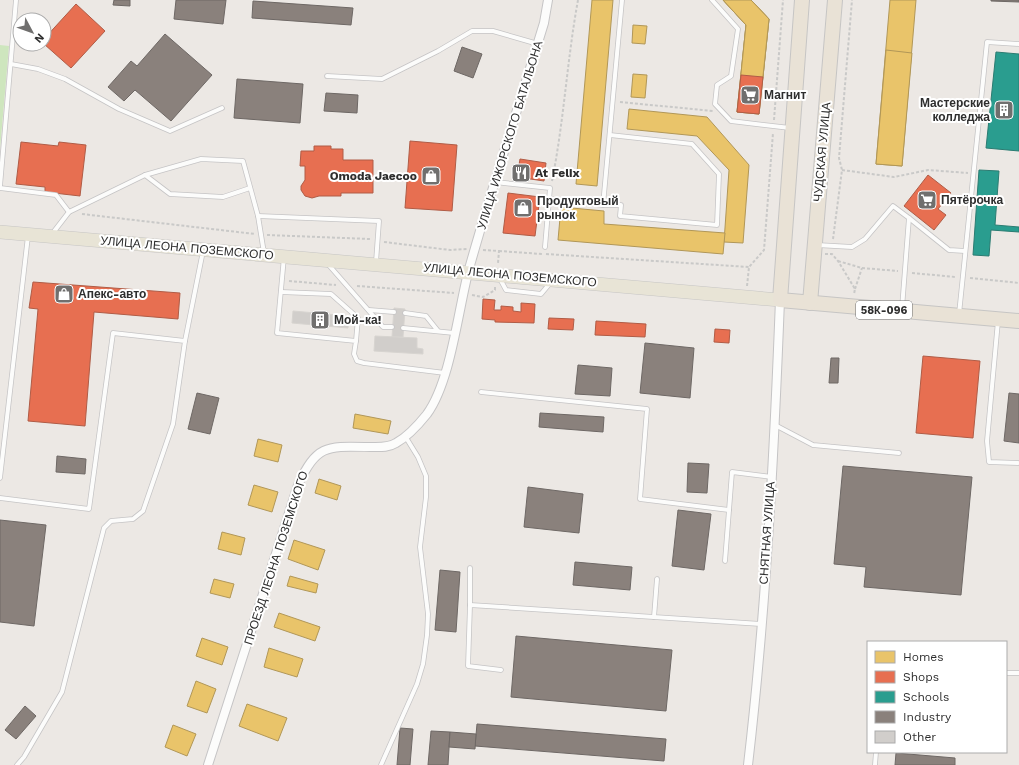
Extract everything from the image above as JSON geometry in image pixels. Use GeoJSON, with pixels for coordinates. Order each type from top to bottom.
{"type":"FeatureCollection","features":[{"type":"Feature","properties":{"kind":"highway"},"geometry":{"type":"LineString","coordinates":[[780,300],[802,0]]}},
{"type":"Feature","properties":{"kind":"highway","name":"ЧУДСКАЯ УЛИЦА"},"geometry":{"type":"LineString","coordinates":[[810,303],[835,0]]}},
{"type":"Feature","properties":{"kind":"highway","name":"УЛИЦА ЛЕОНА ПОЗЕМСКОГО"},"geometry":{"type":"LineString","coordinates":[[780,300],[1019,320]]}},
{"type":"Feature","properties":{"kind":"main road","name":"УЛИЦА ЛЕОНА ПОЗЕМСКОГО"},"geometry":{"type":"LineString","coordinates":[[0,232],[324,260],[469,270],[780,300]]}},
{"type":"Feature","properties":{"kind":"street","name":"УЛИЦА ИЖОРСКОГО БАТАЛЬОНА"},"geometry":{"type":"LineString","coordinates":[[469,270],[538,44],[548,0]]}},
{"type":"Feature","properties":{"kind":"street","name":"ПРОЕЗД ЛЕОНА ПОЗЕМСКОГО"},"geometry":{"type":"LineString","coordinates":[[208,765],[298,485],[307,465],[319,453],[330,448],[340,446],[383,447],[396,443],[405,436],[427,413],[437,397],[445,373],[469,270]]}},
{"type":"Feature","properties":{"kind":"street","name":"СНЯТНАЯ УЛИЦА"},"geometry":{"type":"LineString","coordinates":[[748,765],[755,703],[772,477],[780,300]]}},
{"type":"Feature","properties":{"kind":"lane"},"geometry":{"type":"LineString","coordinates":[[16,0],[0,187],[56,195],[69,212]]}},
{"type":"Feature","properties":{"kind":"lane"},"geometry":{"type":"LineString","coordinates":[[603,205],[622,0]]}},
{"type":"Feature","properties":{"kind":"lane"},"geometry":{"type":"LineString","coordinates":[[712,0],[738,29],[731,76],[717,85],[715,104],[731,121],[793,128]]}},
{"type":"Feature","properties":{"kind":"lane"},"geometry":{"type":"LineString","coordinates":[[328,76],[382,79],[438,51],[472,31],[493,31],[538,44]]}},
{"type":"Feature","properties":{"kind":"lane"},"geometry":{"type":"LineString","coordinates":[[959,316],[987,42],[1019,44]]}},
{"type":"Feature","properties":{"kind":"lane"},"geometry":{"type":"LineString","coordinates":[[11,64],[38,69],[65,79],[119,109],[170,131],[222,108]]}},
{"type":"Feature","properties":{"kind":"lane"},"geometry":{"type":"LineString","coordinates":[[550,199],[603,205],[621,205],[620,216],[717,225],[719,174],[692,144],[610,134]]}},
{"type":"Feature","properties":{"kind":"lane"},"geometry":{"type":"LineString","coordinates":[[50,236],[69,212],[145,175],[201,159],[243,161],[258,216],[265,255]]}},
{"type":"Feature","properties":{"kind":"lane"},"geometry":{"type":"LineString","coordinates":[[145,175],[170,194],[224,197],[250,188]]}},
{"type":"Feature","properties":{"kind":"lane"},"geometry":{"type":"LineString","coordinates":[[495,182],[550,188],[545,247]]}},
{"type":"Feature","properties":{"kind":"lane"},"geometry":{"type":"LineString","coordinates":[[815,245],[852,247],[865,239],[893,206],[949,250],[965,251]]}},
{"type":"Feature","properties":{"kind":"lane"},"geometry":{"type":"LineString","coordinates":[[258,216],[379,222],[376,264]]}},
{"type":"Feature","properties":{"kind":"lane"},"geometry":{"type":"LineString","coordinates":[[902,311],[909,218]]}},
{"type":"Feature","properties":{"kind":"lane"},"geometry":{"type":"LineString","coordinates":[[0,478],[28,234]]}},
{"type":"Feature","properties":{"kind":"lane"},"geometry":{"type":"LineString","coordinates":[[17,765],[24,757],[62,692],[104,528],[110,521],[133,519],[143,511],[173,424],[185,341],[203,250]]}},
{"type":"Feature","properties":{"kind":"lane"},"geometry":{"type":"LineString","coordinates":[[284,256],[277,333],[356,341]]}},
{"type":"Feature","properties":{"kind":"lane"},"geometry":{"type":"LineString","coordinates":[[324,260],[383,327],[392,327]]}},
{"type":"Feature","properties":{"kind":"lane"},"geometry":{"type":"LineString","coordinates":[[281,292],[331,294],[358,318],[354,354],[357,361],[445,373]]}},
{"type":"Feature","properties":{"kind":"lane"},"geometry":{"type":"LineString","coordinates":[[369,310],[394,312]]}},
{"type":"Feature","properties":{"kind":"lane"},"geometry":{"type":"LineString","coordinates":[[404,313],[426,316],[438,331]]}},
{"type":"Feature","properties":{"kind":"lane"},"geometry":{"type":"LineString","coordinates":[[998,319],[998,337],[987,441],[989,462],[1018,463]]}},
{"type":"Feature","properties":{"kind":"lane"},"geometry":{"type":"LineString","coordinates":[[404,328],[454,333]]}},
{"type":"Feature","properties":{"kind":"lane"},"geometry":{"type":"LineString","coordinates":[[0,498],[89,509],[113,333],[185,341]]}},
{"type":"Feature","properties":{"kind":"lane"},"geometry":{"type":"LineString","coordinates":[[480,392],[647,409],[640,499],[729,510]]}},
{"type":"Feature","properties":{"kind":"lane"},"geometry":{"type":"LineString","coordinates":[[775,424],[813,445],[899,453]]}},
{"type":"Feature","properties":{"kind":"lane"},"geometry":{"type":"LineString","coordinates":[[381,765],[417,684],[423,664],[427,635],[428,614],[420,547],[426,497],[426,476],[418,457],[405,436]]}},
{"type":"Feature","properties":{"kind":"lane"},"geometry":{"type":"LineString","coordinates":[[725,561],[732,472],[772,477]]}},
{"type":"Feature","properties":{"kind":"lane"},"geometry":{"type":"LineString","coordinates":[[470,568],[468,666],[501,670]]}},
{"type":"Feature","properties":{"kind":"lane"},"geometry":{"type":"LineString","coordinates":[[654,617],[657,579]]}},
{"type":"Feature","properties":{"kind":"lane"},"geometry":{"type":"LineString","coordinates":[[470,605],[761,624]]}},
{"type":"Feature","properties":{"kind":"lane"},"geometry":{"type":"LineString","coordinates":[[1007,673],[1019,673]]}},
{"type":"Feature","properties":{"kind":"lane"},"geometry":{"type":"LineString","coordinates":[[875,765],[876,753]]}},
{"type":"Feature","properties":{"kind":"path"},"geometry":{"type":"LineString","coordinates":[[550,188],[559,145],[572,33],[578,0]]}},
{"type":"Feature","properties":{"kind":"path"},"geometry":{"type":"LineString","coordinates":[[746,297],[749,267],[764,250],[783,0]]}},
{"type":"Feature","properties":{"kind":"path"},"geometry":{"type":"LineString","coordinates":[[832,254],[842,170],[839,158],[852,0]]}},
{"type":"Feature","properties":{"kind":"path"},"geometry":{"type":"LineString","coordinates":[[612,101],[722,112]]}},
{"type":"Feature","properties":{"kind":"path"},"geometry":{"type":"LineString","coordinates":[[842,170],[894,177],[928,170],[973,173]]}},
{"type":"Feature","properties":{"kind":"path"},"geometry":{"type":"LineString","coordinates":[[459,248],[749,267]]}},
{"type":"Feature","properties":{"kind":"path"},"geometry":{"type":"LineString","coordinates":[[282,280],[464,294],[483,297],[495,290],[499,251]]}},
{"type":"Feature","properties":{"kind":"path"},"geometry":{"type":"LineString","coordinates":[[838,261],[862,268],[1019,283]]}},
{"type":"Feature","properties":{"kind":"path"},"geometry":{"type":"LineString","coordinates":[[854,290],[862,268]]}},
{"type":"Feature","properties":{"kind":"green space"},"geometry":{"type":"Polygon","coordinates":[[[0,45],[9,46],[0,149],[0,45]]]}},
{"type":"Feature","properties":{"kind":"building: Homes"},"geometry":{"type":"Polygon","coordinates":[[[592,0],[613,0],[597,186],[576,184],[592,0]]]}},
{"type":"Feature","properties":{"kind":"building: Homes"},"geometry":{"type":"Polygon","coordinates":[[[723,0],[751,0],[769,19],[763,77],[741,75],[746,25],[723,0]]]}},
{"type":"Feature","properties":{"kind":"building: Homes"},"geometry":{"type":"Polygon","coordinates":[[[723,0],[751,0],[769,19],[759,114],[737,112],[746,25],[723,0]]]}},
{"type":"Feature","properties":{"kind":"building: Homes"},"geometry":{"type":"Polygon","coordinates":[[[723,0],[751,0],[769,19],[759,114],[737,112],[746,25],[723,0]]]}},
{"type":"Feature","properties":{"kind":"building: Homes"},"geometry":{"type":"Polygon","coordinates":[[[890,0],[916,0],[902,166],[876,164],[890,0]]]}},
{"type":"Feature","properties":{"kind":"building: Homes"},"geometry":{"type":"Polygon","coordinates":[[[633,25],[647,26],[645,44],[632,43],[633,25]]]}},
{"type":"Feature","properties":{"kind":"building: Homes"},"geometry":{"type":"Polygon","coordinates":[[[886,50],[912,53],[902,166],[876,164],[886,50]]]}},
{"type":"Feature","properties":{"kind":"building: Homes"},"geometry":{"type":"Polygon","coordinates":[[[633,74],[647,75],[645,98],[631,97],[633,74]]]}},
{"type":"Feature","properties":{"kind":"building: Homes"},"geometry":{"type":"Polygon","coordinates":[[[629,109],[707,117],[749,165],[743,243],[724,242],[729,170],[697,136],[627,129],[629,109]]]}},
{"type":"Feature","properties":{"kind":"building: Homes"},"geometry":{"type":"Polygon","coordinates":[[[561,207],[604,211],[604,224],[725,233],[723,254],[558,240],[561,207]]]}},
{"type":"Feature","properties":{"kind":"building: Homes"},"geometry":{"type":"Polygon","coordinates":[[[355,414],[391,421],[388,434],[353,428],[355,414]]]}},
{"type":"Feature","properties":{"kind":"building: Homes"},"geometry":{"type":"Polygon","coordinates":[[[258,439],[282,445],[278,462],[254,456],[258,439]]]}},
{"type":"Feature","properties":{"kind":"building: Homes"},"geometry":{"type":"Polygon","coordinates":[[[319,479],[341,486],[337,500],[315,493],[319,479]]]}},
{"type":"Feature","properties":{"kind":"building: Homes"},"geometry":{"type":"Polygon","coordinates":[[[254,485],[278,492],[272,512],[248,505],[254,485]]]}},
{"type":"Feature","properties":{"kind":"building: Homes"},"geometry":{"type":"Polygon","coordinates":[[[222,532],[245,538],[241,555],[218,549],[222,532]]]}},
{"type":"Feature","properties":{"kind":"building: Homes"},"geometry":{"type":"Polygon","coordinates":[[[294,540],[325,550],[318,570],[288,559],[294,540]]]}},
{"type":"Feature","properties":{"kind":"building: Homes"},"geometry":{"type":"Polygon","coordinates":[[[290,576],[318,584],[316,593],[287,586],[290,576]]]}},
{"type":"Feature","properties":{"kind":"building: Homes"},"geometry":{"type":"Polygon","coordinates":[[[214,579],[234,584],[230,598],[210,593],[214,579]]]}},
{"type":"Feature","properties":{"kind":"building: Homes"},"geometry":{"type":"Polygon","coordinates":[[[279,613],[320,627],[315,641],[274,627],[279,613]]]}},
{"type":"Feature","properties":{"kind":"building: Homes"},"geometry":{"type":"Polygon","coordinates":[[[202,638],[228,647],[222,665],[196,656],[202,638]]]}},
{"type":"Feature","properties":{"kind":"building: Homes"},"geometry":{"type":"Polygon","coordinates":[[[269,648],[303,659],[297,677],[264,667],[269,648]]]}},
{"type":"Feature","properties":{"kind":"building: Homes"},"geometry":{"type":"Polygon","coordinates":[[[196,681],[216,689],[207,713],[187,706],[196,681]]]}},
{"type":"Feature","properties":{"kind":"building: Homes"},"geometry":{"type":"Polygon","coordinates":[[[247,704],[287,718],[278,741],[239,726],[247,704]]]}},
{"type":"Feature","properties":{"kind":"building: Homes"},"geometry":{"type":"Polygon","coordinates":[[[173,725],[196,734],[187,756],[165,747],[173,725]]]}},
{"type":"Feature","properties":{"kind":"building: Shops"},"geometry":{"type":"Polygon","coordinates":[[[76,4],[105,31],[71,68],[52,51],[52,30],[76,4]]]}},
{"type":"Feature","properties":{"kind":"building: Shops","name":"Магнит"},"geometry":{"type":"Polygon","coordinates":[[[741,75],[763,77],[759,114],[737,112],[741,75]]]}},
{"type":"Feature","properties":{"kind":"building: Shops","name":"Omoda Jaecoo"},"geometry":{"type":"Polygon","coordinates":[[[410,141],[457,145],[452,211],[405,208],[410,141]]]}},
{"type":"Feature","properties":{"kind":"building: Shops"},"geometry":{"type":"Polygon","coordinates":[[[21,142],[58,146],[59,142],[86,145],[80,196],[45,192],[45,187],[16,184],[21,142]]]}},
{"type":"Feature","properties":{"kind":"building: Shops"},"geometry":{"type":"Polygon","coordinates":[[[314,146],[331,146],[331,149],[343,149],[343,160],[373,160],[373,193],[341,193],[341,196],[319,196],[312,198],[305,196],[301,190],[301,186],[305,180],[305,166],[300,166],[301,151],[314,151],[314,146]]]}},
{"type":"Feature","properties":{"kind":"building: Shops"},"geometry":{"type":"Polygon","coordinates":[[[520,159],[546,163],[544,181],[517,177],[520,159]]]}},
{"type":"Feature","properties":{"kind":"building: Shops","name":"Пятёрочка"},"geometry":{"type":"Polygon","coordinates":[[[928,175],[951,193],[938,209],[946,215],[934,230],[904,206],[928,175]]]}},
{"type":"Feature","properties":{"kind":"building: Shops"},"geometry":{"type":"Polygon","coordinates":[[[508,193],[540,197],[535,236],[503,233],[508,193]]]}},
{"type":"Feature","properties":{"kind":"building: Shops"},"geometry":{"type":"Polygon","coordinates":[[[33,282],[180,293],[178,319],[94,312],[85,426],[28,421],[38,309],[29,308],[33,282]]]}},
{"type":"Feature","properties":{"kind":"building: Shops"},"geometry":{"type":"Polygon","coordinates":[[[483,299],[495,300],[494,310],[501,310],[501,306],[513,307],[513,311],[521,312],[521,303],[535,304],[534,323],[495,322],[495,320],[482,319],[483,299]]]}},
{"type":"Feature","properties":{"kind":"building: Shops"},"geometry":{"type":"Polygon","coordinates":[[[549,318],[574,319],[573,330],[548,329],[549,318]]]}},
{"type":"Feature","properties":{"kind":"building: Shops"},"geometry":{"type":"Polygon","coordinates":[[[596,321],[646,324],[645,337],[595,335],[596,321]]]}},
{"type":"Feature","properties":{"kind":"building: Shops"},"geometry":{"type":"Polygon","coordinates":[[[715,329],[730,330],[729,343],[714,342],[715,329]]]}},
{"type":"Feature","properties":{"kind":"building: Shops"},"geometry":{"type":"Polygon","coordinates":[[[923,356],[980,361],[973,438],[916,433],[923,356]]]}},
{"type":"Feature","properties":{"kind":"building: Schools","name":"Мастерские колледжа"},"geometry":{"type":"Polygon","coordinates":[[[996,52],[1019,54],[1019,151],[986,148],[996,52]]]}},
{"type":"Feature","properties":{"kind":"building: Schools"},"geometry":{"type":"Polygon","coordinates":[[[979,170],[999,171],[995,225],[1019,227],[1019,232],[991,230],[989,256],[973,255],[979,170]]]}},
{"type":"Feature","properties":{"kind":"building: Industry"},"geometry":{"type":"Polygon","coordinates":[[[114,0],[130,0],[130,6],[113,5],[114,0]]]}},
{"type":"Feature","properties":{"kind":"building: Industry"},"geometry":{"type":"Polygon","coordinates":[[[176,0],[226,0],[223,24],[174,19],[176,0]]]}},
{"type":"Feature","properties":{"kind":"building: Industry"},"geometry":{"type":"Polygon","coordinates":[[[1019,0],[1019,2],[991,1],[1019,0]]]}},
{"type":"Feature","properties":{"kind":"building: Industry"},"geometry":{"type":"Polygon","coordinates":[[[253,1],[353,8],[351,25],[252,18],[253,1]]]}},
{"type":"Feature","properties":{"kind":"building: Industry"},"geometry":{"type":"Polygon","coordinates":[[[165,34],[212,75],[171,121],[135,90],[124,101],[108,87],[131,61],[137,66],[165,34]]]}},
{"type":"Feature","properties":{"kind":"building: Industry"},"geometry":{"type":"Polygon","coordinates":[[[462,47],[482,54],[473,78],[454,71],[462,47]]]}},
{"type":"Feature","properties":{"kind":"building: Industry"},"geometry":{"type":"Polygon","coordinates":[[[237,79],[303,84],[300,123],[234,118],[237,79]]]}},
{"type":"Feature","properties":{"kind":"building: Industry"},"geometry":{"type":"Polygon","coordinates":[[[326,93],[358,95],[357,113],[324,111],[326,93]]]}},
{"type":"Feature","properties":{"kind":"building: Industry"},"geometry":{"type":"Polygon","coordinates":[[[645,343],[694,348],[690,398],[640,393],[645,343]]]}},
{"type":"Feature","properties":{"kind":"building: Industry"},"geometry":{"type":"Polygon","coordinates":[[[831,358],[839,358],[838,383],[829,383],[831,358]]]}},
{"type":"Feature","properties":{"kind":"building: Industry"},"geometry":{"type":"Polygon","coordinates":[[[578,365],[612,368],[610,396],[575,394],[578,365]]]}},
{"type":"Feature","properties":{"kind":"building: Industry"},"geometry":{"type":"Polygon","coordinates":[[[197,393],[219,398],[210,434],[188,429],[197,393]]]}},
{"type":"Feature","properties":{"kind":"building: Industry"},"geometry":{"type":"Polygon","coordinates":[[[1009,393],[1019,394],[1019,443],[1004,441],[1009,393]]]}},
{"type":"Feature","properties":{"kind":"building: Industry"},"geometry":{"type":"Polygon","coordinates":[[[540,413],[604,417],[603,432],[539,427],[540,413]]]}},
{"type":"Feature","properties":{"kind":"building: Industry"},"geometry":{"type":"Polygon","coordinates":[[[57,456],[86,459],[85,474],[56,472],[57,456]]]}},
{"type":"Feature","properties":{"kind":"building: Industry"},"geometry":{"type":"Polygon","coordinates":[[[688,463],[709,464],[707,493],[687,492],[688,463]]]}},
{"type":"Feature","properties":{"kind":"building: Industry"},"geometry":{"type":"Polygon","coordinates":[[[843,466],[972,477],[961,595],[864,587],[866,567],[834,564],[843,466]]]}},
{"type":"Feature","properties":{"kind":"building: Industry"},"geometry":{"type":"Polygon","coordinates":[[[528,487],[583,494],[579,533],[524,527],[528,487]]]}},
{"type":"Feature","properties":{"kind":"building: Industry"},"geometry":{"type":"Polygon","coordinates":[[[678,510],[711,514],[704,570],[672,566],[678,510]]]}},
{"type":"Feature","properties":{"kind":"building: Industry"},"geometry":{"type":"Polygon","coordinates":[[[0,520],[46,525],[34,626],[0,622],[0,520]]]}},
{"type":"Feature","properties":{"kind":"building: Industry"},"geometry":{"type":"Polygon","coordinates":[[[575,562],[632,567],[630,590],[573,585],[575,562]]]}},
{"type":"Feature","properties":{"kind":"building: Industry"},"geometry":{"type":"Polygon","coordinates":[[[440,570],[460,572],[456,632],[435,630],[440,570]]]}},
{"type":"Feature","properties":{"kind":"building: Industry"},"geometry":{"type":"Polygon","coordinates":[[[516,636],[672,650],[666,711],[511,697],[516,636]]]}},
{"type":"Feature","properties":{"kind":"building: Industry"},"geometry":{"type":"Polygon","coordinates":[[[25,706],[36,716],[16,739],[5,730],[25,706]]]}},
{"type":"Feature","properties":{"kind":"building: Industry"},"geometry":{"type":"Polygon","coordinates":[[[477,724],[666,739],[664,761],[475,746],[477,724]]]}},
{"type":"Feature","properties":{"kind":"building: Industry"},"geometry":{"type":"Polygon","coordinates":[[[400,728],[413,729],[410,765],[397,765],[400,728]]]}},
{"type":"Feature","properties":{"kind":"building: Industry"},"geometry":{"type":"Polygon","coordinates":[[[431,731],[450,732],[448,765],[428,765],[431,731]]]}},
{"type":"Feature","properties":{"kind":"building: Industry"},"geometry":{"type":"Polygon","coordinates":[[[450,732],[476,734],[475,749],[449,747],[450,732]]]}},
{"type":"Feature","properties":{"kind":"building: Industry"},"geometry":{"type":"Polygon","coordinates":[[[896,753],[955,758],[955,765],[895,765],[896,753]]]}},
{"type":"Feature","properties":{"kind":"building: Other"},"geometry":{"type":"Polygon","coordinates":[[[394,308],[405,309],[403,337],[392,337],[394,308]]]}},
{"type":"Feature","properties":{"kind":"building: Other","name":"Мой-ка!"},"geometry":{"type":"Polygon","coordinates":[[[293,311],[349,316],[348,328],[292,323],[293,311]]]}},
{"type":"Feature","properties":{"kind":"building: Other"},"geometry":{"type":"Polygon","coordinates":[[[375,336],[417,338],[417,348],[423,349],[423,354],[374,351],[375,336]]]}},
{"type":"Feature","properties":{"kind":"place","name":"Магнит"},"geometry":{"type":"Point","coordinates":[750,95]}},
{"type":"Feature","properties":{"kind":"place","name":"Мастерские колледжа"},"geometry":{"type":"Point","coordinates":[1004,110]}},
{"type":"Feature","properties":{"kind":"place","name":"At Felix"},"geometry":{"type":"Point","coordinates":[521,173]}},
{"type":"Feature","properties":{"kind":"place","name":"Omoda Jaecoo"},"geometry":{"type":"Point","coordinates":[431,176]}},
{"type":"Feature","properties":{"kind":"place","name":"Пятёрочка"},"geometry":{"type":"Point","coordinates":[927,200]}},
{"type":"Feature","properties":{"kind":"place","name":"Продуктовый рынок"},"geometry":{"type":"Point","coordinates":[523,208]}},
{"type":"Feature","properties":{"kind":"place","name":"Апекс-авто"},"geometry":{"type":"Point","coordinates":[64,294]}},
{"type":"Feature","properties":{"kind":"place","name":"Мой-ка!"},"geometry":{"type":"Point","coordinates":[320,320]}}]}
